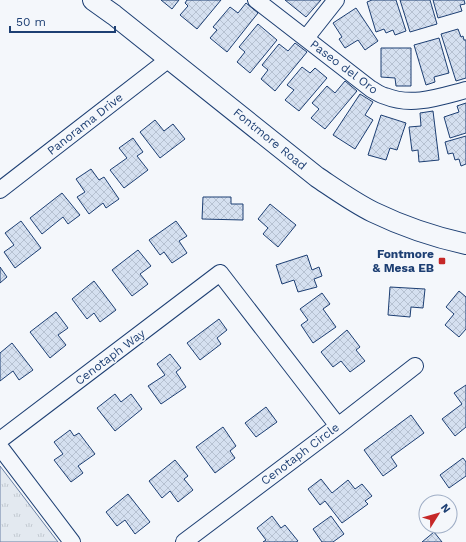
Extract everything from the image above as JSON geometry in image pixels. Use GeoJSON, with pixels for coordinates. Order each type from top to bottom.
{"type":"FeatureCollection","features":[{"type":"Feature","properties":{"kind":"main road","name":"Fontmore Road"},"geometry":{"type":"LineString","coordinates":[[93,0],[114,14],[317,177],[372,211],[402,224],[448,240],[466,244]]}},
{"type":"Feature","properties":{"kind":"street","name":"Paseo del Oro"},"geometry":{"type":"LineString","coordinates":[[256,0],[371,89],[383,96],[395,100],[428,100],[466,90]]}},
{"type":"Feature","properties":{"kind":"street"},"geometry":{"type":"LineString","coordinates":[[306,38],[336,0]]}},
{"type":"Feature","properties":{"kind":"street","name":"Panorama Drive"},"geometry":{"type":"LineString","coordinates":[[0,190],[169,59]]}},
{"type":"Feature","properties":{"kind":"street","name":"Cenotaph Way"},"geometry":{"type":"LineString","coordinates":[[0,440],[224,269],[338,426]]}},
{"type":"Feature","properties":{"kind":"street","name":"Cenotaph Circle"},"geometry":{"type":"LineString","coordinates":[[184,542],[415,366]]}},
{"type":"Feature","properties":{"kind":"street"},"geometry":{"type":"LineString","coordinates":[[0,447],[72,542]]}},
{"type":"Feature","properties":{"kind":"green space"},"geometry":{"type":"Polygon","coordinates":[[[0,466],[58,542],[0,542],[0,466]]]}},
{"type":"Feature","properties":{"kind":"building"},"geometry":{"type":"Polygon","coordinates":[[[161,0],[179,0],[172,9],[161,0]]]}},
{"type":"Feature","properties":{"kind":"building"},"geometry":{"type":"Polygon","coordinates":[[[187,0],[221,0],[197,29],[180,15],[188,6],[185,3],[187,0]]]}},
{"type":"Feature","properties":{"kind":"building"},"geometry":{"type":"Polygon","coordinates":[[[285,0],[321,0],[306,17],[285,0]]]}},
{"type":"Feature","properties":{"kind":"building"},"geometry":{"type":"Polygon","coordinates":[[[372,0],[396,0],[406,31],[395,35],[393,30],[386,33],[384,29],[376,32],[367,2],[372,0]]]}},
{"type":"Feature","properties":{"kind":"building"},"geometry":{"type":"Polygon","coordinates":[[[400,0],[430,0],[437,24],[410,32],[400,0]]]}},
{"type":"Feature","properties":{"kind":"building"},"geometry":{"type":"Polygon","coordinates":[[[433,0],[464,0],[465,4],[460,5],[462,11],[438,18],[433,0]]]}},
{"type":"Feature","properties":{"kind":"building"},"geometry":{"type":"Polygon","coordinates":[[[246,3],[258,13],[227,52],[210,38],[217,30],[213,27],[230,7],[238,13],[246,3]]]}},
{"type":"Feature","properties":{"kind":"building"},"geometry":{"type":"Polygon","coordinates":[[[356,8],[378,41],[365,50],[358,40],[345,48],[339,39],[342,37],[333,23],[356,8]]]}},
{"type":"Feature","properties":{"kind":"building"},"geometry":{"type":"Polygon","coordinates":[[[258,24],[277,40],[250,73],[237,62],[245,52],[239,47],[258,24]]]}},
{"type":"Feature","properties":{"kind":"building"},"geometry":{"type":"Polygon","coordinates":[[[458,29],[461,37],[463,36],[464,40],[466,40],[466,78],[456,81],[441,34],[458,29]]]}},
{"type":"Feature","properties":{"kind":"building"},"geometry":{"type":"Polygon","coordinates":[[[439,38],[449,73],[434,77],[435,82],[426,85],[414,45],[439,38]]]}},
{"type":"Feature","properties":{"kind":"building"},"geometry":{"type":"Polygon","coordinates":[[[295,43],[307,52],[275,91],[261,79],[268,70],[262,65],[279,44],[288,51],[295,43]]]}},
{"type":"Feature","properties":{"kind":"building"},"geometry":{"type":"Polygon","coordinates":[[[381,48],[411,48],[411,86],[396,86],[395,78],[381,77],[381,48]]]}},
{"type":"Feature","properties":{"kind":"building"},"geometry":{"type":"Polygon","coordinates":[[[302,67],[310,73],[315,68],[327,78],[299,111],[285,100],[294,90],[287,85],[302,67]]]}},
{"type":"Feature","properties":{"kind":"building"},"geometry":{"type":"Polygon","coordinates":[[[345,81],[357,91],[325,129],[311,118],[319,109],[312,103],[327,86],[335,93],[345,81]]]}},
{"type":"Feature","properties":{"kind":"building"},"geometry":{"type":"Polygon","coordinates":[[[360,94],[373,102],[365,115],[373,120],[355,149],[333,135],[360,94]]]}},
{"type":"Feature","properties":{"kind":"building"},"geometry":{"type":"Polygon","coordinates":[[[466,103],[466,133],[450,138],[444,117],[459,112],[457,106],[466,103]]]}},
{"type":"Feature","properties":{"kind":"building"},"geometry":{"type":"Polygon","coordinates":[[[433,111],[439,160],[419,162],[418,150],[412,151],[409,127],[421,126],[420,113],[433,111]]]}},
{"type":"Feature","properties":{"kind":"building"},"geometry":{"type":"Polygon","coordinates":[[[381,115],[406,123],[397,150],[390,148],[386,160],[368,155],[381,115]]]}},
{"type":"Feature","properties":{"kind":"building"},"geometry":{"type":"Polygon","coordinates":[[[155,120],[164,131],[173,124],[185,139],[160,158],[140,132],[155,120]]]}},
{"type":"Feature","properties":{"kind":"building"},"geometry":{"type":"Polygon","coordinates":[[[466,136],[466,164],[461,166],[459,159],[455,160],[453,153],[448,154],[445,142],[466,136]]]}},
{"type":"Feature","properties":{"kind":"building"},"geometry":{"type":"Polygon","coordinates":[[[133,138],[143,152],[137,156],[148,170],[124,188],[110,170],[127,158],[119,148],[133,138]]]}},
{"type":"Feature","properties":{"kind":"building"},"geometry":{"type":"Polygon","coordinates":[[[91,169],[99,180],[104,177],[119,199],[106,208],[103,203],[89,214],[77,197],[85,192],[76,179],[91,169]]]}},
{"type":"Feature","properties":{"kind":"building"},"geometry":{"type":"Polygon","coordinates":[[[62,193],[80,215],[68,224],[63,217],[42,234],[30,218],[62,193]]]}},
{"type":"Feature","properties":{"kind":"building"},"geometry":{"type":"Polygon","coordinates":[[[203,197],[231,197],[231,204],[243,204],[243,220],[202,219],[203,197]]]}},
{"type":"Feature","properties":{"kind":"building"},"geometry":{"type":"Polygon","coordinates":[[[270,204],[296,225],[278,247],[263,234],[268,228],[258,219],[270,204]]]}},
{"type":"Feature","properties":{"kind":"building"},"geometry":{"type":"Polygon","coordinates":[[[21,221],[41,248],[15,268],[4,252],[14,245],[5,233],[21,221]]]}},
{"type":"Feature","properties":{"kind":"building"},"geometry":{"type":"Polygon","coordinates":[[[176,221],[187,236],[179,241],[187,253],[172,263],[164,252],[160,255],[149,240],[176,221]]]}},
{"type":"Feature","properties":{"kind":"building"},"geometry":{"type":"Polygon","coordinates":[[[138,250],[151,266],[140,274],[148,284],[132,296],[112,270],[138,250]]]}},
{"type":"Feature","properties":{"kind":"building"},"geometry":{"type":"Polygon","coordinates":[[[307,255],[312,270],[319,267],[322,276],[314,279],[317,287],[298,292],[294,280],[282,284],[276,265],[307,255]]]}},
{"type":"Feature","properties":{"kind":"building"},"geometry":{"type":"Polygon","coordinates":[[[0,267],[7,277],[0,283],[0,267]]]}},
{"type":"Feature","properties":{"kind":"building"},"geometry":{"type":"Polygon","coordinates":[[[94,281],[116,310],[100,322],[94,313],[87,319],[72,299],[94,281]]]}},
{"type":"Feature","properties":{"kind":"building"},"geometry":{"type":"Polygon","coordinates":[[[390,287],[425,289],[423,308],[411,307],[410,317],[388,315],[390,287]]]}},
{"type":"Feature","properties":{"kind":"building"},"geometry":{"type":"Polygon","coordinates":[[[459,291],[466,297],[466,329],[459,337],[445,325],[454,314],[446,307],[459,291]]]}},
{"type":"Feature","properties":{"kind":"building"},"geometry":{"type":"Polygon","coordinates":[[[322,293],[330,304],[323,309],[336,327],[313,343],[301,325],[308,320],[300,309],[322,293]]]}},
{"type":"Feature","properties":{"kind":"building"},"geometry":{"type":"Polygon","coordinates":[[[56,312],[68,328],[58,335],[66,345],[50,358],[30,332],[56,312]]]}},
{"type":"Feature","properties":{"kind":"building"},"geometry":{"type":"Polygon","coordinates":[[[219,319],[227,330],[217,338],[221,344],[200,360],[187,343],[219,319]]]}},
{"type":"Feature","properties":{"kind":"building"},"geometry":{"type":"Polygon","coordinates":[[[347,330],[360,347],[356,350],[365,361],[350,372],[341,361],[333,367],[321,352],[347,330]]]}},
{"type":"Feature","properties":{"kind":"building"},"geometry":{"type":"Polygon","coordinates":[[[12,343],[33,370],[19,380],[13,371],[0,381],[0,353],[12,343]]]}},
{"type":"Feature","properties":{"kind":"building"},"geometry":{"type":"Polygon","coordinates":[[[170,354],[181,368],[176,372],[186,387],[161,404],[148,386],[165,375],[157,364],[170,354]]]}},
{"type":"Feature","properties":{"kind":"building"},"geometry":{"type":"Polygon","coordinates":[[[466,385],[466,427],[455,436],[442,419],[462,404],[454,393],[466,385]]]}},
{"type":"Feature","properties":{"kind":"building"},"geometry":{"type":"Polygon","coordinates":[[[115,394],[121,402],[131,394],[142,409],[115,431],[97,408],[115,394]]]}},
{"type":"Feature","properties":{"kind":"building"},"geometry":{"type":"Polygon","coordinates":[[[266,407],[277,422],[256,437],[245,423],[266,407]]]}},
{"type":"Feature","properties":{"kind":"building"},"geometry":{"type":"Polygon","coordinates":[[[411,415],[424,433],[391,457],[397,466],[383,476],[364,450],[411,415]]]}},
{"type":"Feature","properties":{"kind":"building"},"geometry":{"type":"Polygon","coordinates":[[[223,427],[236,446],[230,451],[235,458],[215,473],[196,447],[223,427]]]}},
{"type":"Feature","properties":{"kind":"building"},"geometry":{"type":"Polygon","coordinates":[[[70,430],[74,436],[79,433],[95,454],[78,466],[83,473],[71,482],[54,460],[63,454],[54,442],[70,430]]]}},
{"type":"Feature","properties":{"kind":"building"},"geometry":{"type":"Polygon","coordinates":[[[463,458],[466,462],[466,476],[449,488],[440,475],[463,458]]]}},
{"type":"Feature","properties":{"kind":"building"},"geometry":{"type":"Polygon","coordinates":[[[175,460],[188,476],[184,479],[193,490],[178,502],[170,491],[162,498],[149,481],[175,460]]]}},
{"type":"Feature","properties":{"kind":"building"},"geometry":{"type":"Polygon","coordinates":[[[321,479],[332,493],[348,480],[355,489],[362,484],[372,496],[365,501],[368,504],[342,523],[325,501],[320,505],[308,489],[321,479]]]}},
{"type":"Feature","properties":{"kind":"building"},"geometry":{"type":"Polygon","coordinates":[[[128,494],[150,522],[135,534],[125,520],[117,526],[106,512],[128,494]]]}},
{"type":"Feature","properties":{"kind":"building"},"geometry":{"type":"Polygon","coordinates":[[[272,516],[281,528],[285,525],[298,541],[263,542],[266,540],[257,528],[272,516]]]}},
{"type":"Feature","properties":{"kind":"building"},"geometry":{"type":"Polygon","coordinates":[[[331,516],[344,534],[333,542],[322,542],[313,529],[331,516]]]}},
{"type":"Feature","properties":{"kind":"building"},"geometry":{"type":"Polygon","coordinates":[[[432,534],[436,534],[442,542],[422,542],[432,534]]]}},
{"type":"Feature","properties":{"kind":"place","name":"Fontmore & Mesa EB"},"geometry":{"type":"Point","coordinates":[442,261]}}]}
